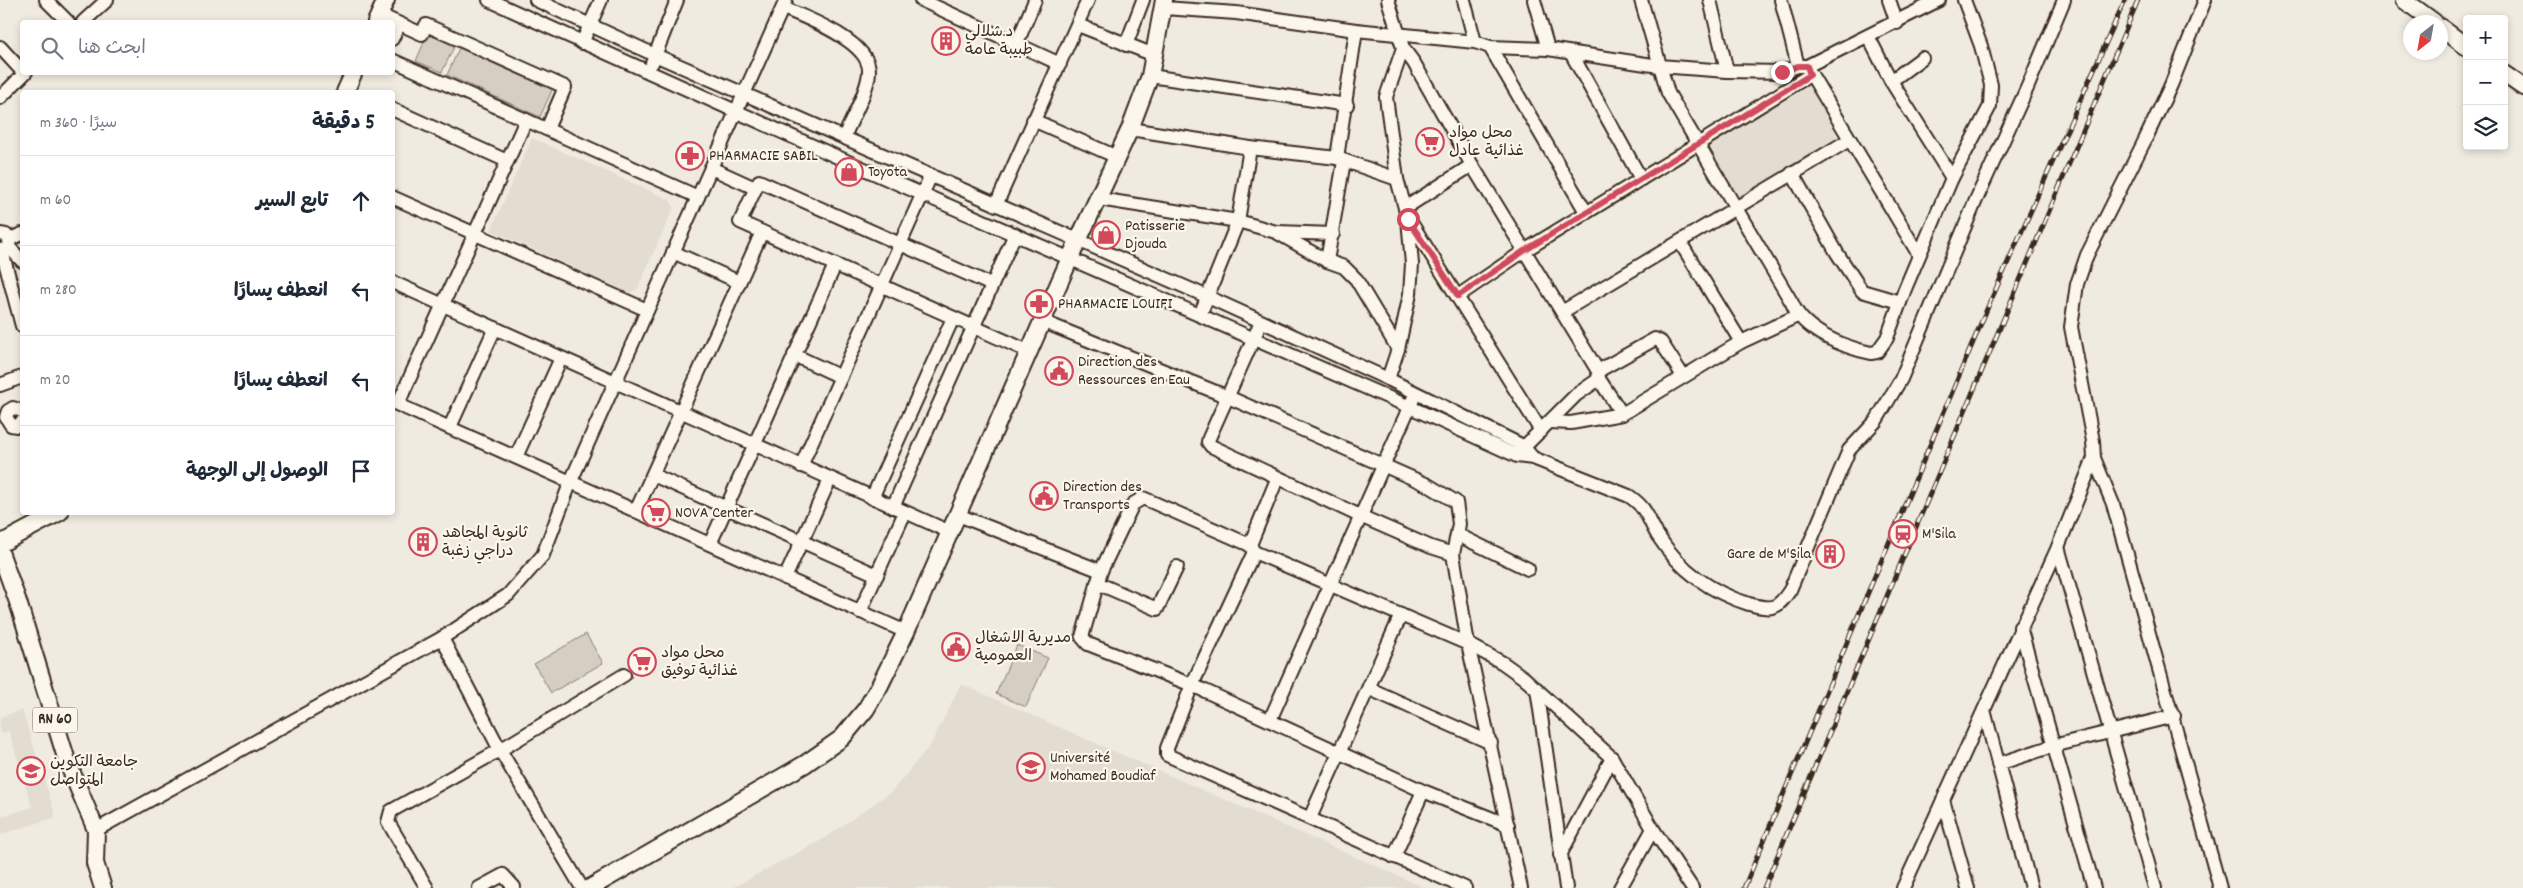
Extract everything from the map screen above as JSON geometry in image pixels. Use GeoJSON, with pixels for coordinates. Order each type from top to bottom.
{"type":"FeatureCollection","features":[{"type":"Feature","properties":{"kind":"main road"},"geometry":{"type":"LineString","coordinates":[[2404,0],[2424,15]]}},
{"type":"Feature","properties":{"kind":"main road"},"geometry":{"type":"LineString","coordinates":[[590,888],[805,764],[842,738],[866,709],[906,632],[1044,322],[1070,258],[1130,129],[1150,76],[1164,4]]}},
{"type":"Feature","properties":{"kind":"main road"},"geometry":{"type":"LineString","coordinates":[[2448,33],[2463,44]]}},
{"type":"Feature","properties":{"kind":"main road"},"geometry":{"type":"LineString","coordinates":[[349,90],[353,75]]}},
{"type":"Feature","properties":{"kind":"main road"},"geometry":{"type":"LineString","coordinates":[[2508,77],[2523,87]]}},
{"type":"Feature","properties":{"kind":"main road"},"geometry":{"type":"LineString","coordinates":[[0,544],[54,515]]}},
{"type":"Feature","properties":{"kind":"main road","name":"RN 60"},"geometry":{"type":"LineString","coordinates":[[0,552],[18,602],[67,761],[96,830],[95,863],[102,888]]}},
{"type":"Feature","properties":{"kind":"street"},"geometry":{"type":"LineString","coordinates":[[46,0],[66,20]]}},
{"type":"Feature","properties":{"kind":"street"},"geometry":{"type":"LineString","coordinates":[[85,20],[107,0]]}},
{"type":"Feature","properties":{"kind":"street"},"geometry":{"type":"LineString","coordinates":[[489,0],[582,43],[1254,340],[1410,407],[1520,451]]}},
{"type":"Feature","properties":{"kind":"street"},"geometry":{"type":"LineString","coordinates":[[536,0],[655,55],[1208,297],[1415,392],[1533,458],[1608,487],[1640,504],[1649,515],[1657,534],[1694,578],[1741,601],[1767,609],[1776,606],[1790,590],[1849,450],[1880,414],[1901,379],[1976,200],[2028,86],[2064,0]]}},
{"type":"Feature","properties":{"kind":"street"},"geometry":{"type":"LineString","coordinates":[[582,43],[601,0]]}},
{"type":"Feature","properties":{"kind":"street"},"geometry":{"type":"LineString","coordinates":[[649,72],[677,0]]}},
{"type":"Feature","properties":{"kind":"street"},"geometry":{"type":"LineString","coordinates":[[921,0],[1060,64]]}},
{"type":"Feature","properties":{"kind":"street"},"geometry":{"type":"LineString","coordinates":[[1017,43],[1035,0]]}},
{"type":"Feature","properties":{"kind":"street"},"geometry":{"type":"LineString","coordinates":[[996,204],[1088,0]]}},
{"type":"Feature","properties":{"kind":"street"},"geometry":{"type":"LineString","coordinates":[[1126,44],[1143,0]]}},
{"type":"Feature","properties":{"kind":"street"},"geometry":{"type":"LineString","coordinates":[[1388,0],[1403,48],[1414,63],[1472,165],[1622,414]]}},
{"type":"Feature","properties":{"kind":"street"},"geometry":{"type":"LineString","coordinates":[[1464,0],[1475,42]]}},
{"type":"Feature","properties":{"kind":"street"},"geometry":{"type":"LineString","coordinates":[[1534,0],[1548,49]]}},
{"type":"Feature","properties":{"kind":"street"},"geometry":{"type":"LineString","coordinates":[[1642,0],[1668,93],[1792,303],[1797,316],[1836,341],[1871,353],[1877,352],[1888,338],[1900,302],[1952,178],[1984,121],[1992,97],[1981,46],[1964,0]]}},
{"type":"Feature","properties":{"kind":"street"},"geometry":{"type":"LineString","coordinates":[[1710,0],[1727,71]]}},
{"type":"Feature","properties":{"kind":"street"},"geometry":{"type":"LineString","coordinates":[[1781,0],[1805,69],[1920,255]]}},
{"type":"Feature","properties":{"kind":"street"},"geometry":{"type":"LineString","coordinates":[[1889,0],[1897,23]]}},
{"type":"Feature","properties":{"kind":"street"},"geometry":{"type":"LineString","coordinates":[[1458,296],[1586,212],[1698,146],[1805,69],[1939,0]]}},
{"type":"Feature","properties":{"kind":"street"},"geometry":{"type":"LineString","coordinates":[[2205,0],[2171,85],[2087,255],[2076,284],[2070,327],[2093,441],[2094,458],[2113,504],[2174,716],[2220,888]]}},
{"type":"Feature","properties":{"kind":"street"},"geometry":{"type":"LineString","coordinates":[[96,830],[442,638],[508,595],[528,575],[542,555],[571,482],[784,4],[827,27],[851,44],[867,62],[868,78],[844,137]]}},
{"type":"Feature","properties":{"kind":"street"},"geometry":{"type":"LineString","coordinates":[[1164,4],[1356,30],[1475,42],[1490,47],[1548,49],[1659,66],[1727,71],[1782,72],[1805,69]]}},
{"type":"Feature","properties":{"kind":"street"},"geometry":{"type":"LineString","coordinates":[[381,12],[393,20]]}},
{"type":"Feature","properties":{"kind":"street"},"geometry":{"type":"LineString","coordinates":[[395,21],[422,34],[426,24],[566,87],[547,129]]}},
{"type":"Feature","properties":{"kind":"street"},"geometry":{"type":"LineString","coordinates":[[395,33],[399,24]]}},
{"type":"Feature","properties":{"kind":"street"},"geometry":{"type":"LineString","coordinates":[[1078,24],[1154,55]]}},
{"type":"Feature","properties":{"kind":"street"},"geometry":{"type":"LineString","coordinates":[[1327,261],[1333,234],[1356,30]]}},
{"type":"Feature","properties":{"kind":"street"},"geometry":{"type":"LineString","coordinates":[[1868,36],[1891,81],[1952,178]]}},
{"type":"Feature","properties":{"kind":"street"},"geometry":{"type":"LineString","coordinates":[[0,47],[20,68]]}},
{"type":"Feature","properties":{"kind":"street"},"geometry":{"type":"LineString","coordinates":[[1490,47],[1586,212]]}},
{"type":"Feature","properties":{"kind":"street"},"geometry":{"type":"LineString","coordinates":[[1388,379],[1398,349],[1412,279],[1406,214],[1397,179],[1386,97],[1392,73],[1403,48]]}},
{"type":"Feature","properties":{"kind":"street"},"geometry":{"type":"LineString","coordinates":[[1571,53],[1641,179]]}},
{"type":"Feature","properties":{"kind":"street"},"geometry":{"type":"LineString","coordinates":[[1891,81],[1922,58]]}},
{"type":"Feature","properties":{"kind":"street"},"geometry":{"type":"LineString","coordinates":[[395,61],[698,197]]}},
{"type":"Feature","properties":{"kind":"street"},"geometry":{"type":"LineString","coordinates":[[1392,73],[1414,63]]}},
{"type":"Feature","properties":{"kind":"street"},"geometry":{"type":"LineString","coordinates":[[0,98],[21,75]]}},
{"type":"Feature","properties":{"kind":"street"},"geometry":{"type":"LineString","coordinates":[[1150,76],[1347,105]]}},
{"type":"Feature","properties":{"kind":"street"},"geometry":{"type":"LineString","coordinates":[[395,110],[507,161]]}},
{"type":"Feature","properties":{"kind":"street"},"geometry":{"type":"LineString","coordinates":[[526,120],[443,305],[395,403],[906,632]]}},
{"type":"Feature","properties":{"kind":"street"},"geometry":{"type":"LineString","coordinates":[[1033,120],[1117,157]]}},
{"type":"Feature","properties":{"kind":"street"},"geometry":{"type":"LineString","coordinates":[[1130,129],[1340,160],[1397,179]]}},
{"type":"Feature","properties":{"kind":"street"},"geometry":{"type":"LineString","coordinates":[[1562,312],[1849,140]]}},
{"type":"Feature","properties":{"kind":"street"},"geometry":{"type":"LineString","coordinates":[[1200,315],[1238,221],[1250,148]]}},
{"type":"Feature","properties":{"kind":"street"},"geometry":{"type":"LineString","coordinates":[[1406,214],[1472,165]]}},
{"type":"Feature","properties":{"kind":"street"},"geometry":{"type":"LineString","coordinates":[[711,168],[756,188]]}},
{"type":"Feature","properties":{"kind":"street"},"geometry":{"type":"LineString","coordinates":[[1792,173],[1837,253],[1862,291],[1900,302]]}},
{"type":"Feature","properties":{"kind":"street"},"geometry":{"type":"LineString","coordinates":[[801,466],[931,175]]}},
{"type":"Feature","properties":{"kind":"street"},"geometry":{"type":"LineString","coordinates":[[992,285],[759,181],[740,222],[1030,352]]}},
{"type":"Feature","properties":{"kind":"street"},"geometry":{"type":"LineString","coordinates":[[395,198],[647,310]]}},
{"type":"Feature","properties":{"kind":"street"},"geometry":{"type":"LineString","coordinates":[[1099,199],[1238,221],[1276,232],[1327,261],[1344,267],[1356,280],[1398,349]]}},
{"type":"Feature","properties":{"kind":"street"},"geometry":{"type":"LineString","coordinates":[[1406,214],[1541,431]]}},
{"type":"Feature","properties":{"kind":"street"},"geometry":{"type":"LineString","coordinates":[[636,511],[762,232]]}},
{"type":"Feature","properties":{"kind":"street"},"geometry":{"type":"LineString","coordinates":[[1276,232],[1333,234]]}},
{"type":"Feature","properties":{"kind":"street"},"geometry":{"type":"LineString","coordinates":[[892,507],[1014,234]]}},
{"type":"Feature","properties":{"kind":"street"},"geometry":{"type":"LineString","coordinates":[[4,244],[20,235]]}},
{"type":"Feature","properties":{"kind":"street"},"geometry":{"type":"LineString","coordinates":[[1680,242],[1741,342]]}},
{"type":"Feature","properties":{"kind":"street"},"geometry":{"type":"LineString","coordinates":[[4,244],[20,259]]}},
{"type":"Feature","properties":{"kind":"street"},"geometry":{"type":"LineString","coordinates":[[4,244],[20,317]]}},
{"type":"Feature","properties":{"kind":"street"},"geometry":{"type":"LineString","coordinates":[[673,252],[739,282]]}},
{"type":"Feature","properties":{"kind":"street"},"geometry":{"type":"LineString","coordinates":[[710,544],[835,265]]}},
{"type":"Feature","properties":{"kind":"street"},"geometry":{"type":"LineString","coordinates":[[395,283],[950,532]]}},
{"type":"Feature","properties":{"kind":"street"},"geometry":{"type":"LineString","coordinates":[[1550,422],[1571,423],[1622,414],[1741,342],[1797,316]]}},
{"type":"Feature","properties":{"kind":"street"},"geometry":{"type":"LineString","coordinates":[[872,498],[953,318]]}},
{"type":"Feature","properties":{"kind":"street"},"geometry":{"type":"LineString","coordinates":[[1044,322],[1228,396],[1382,467],[1428,485],[1456,502],[1459,510],[1458,535],[1453,554],[1468,644],[1521,888]]}},
{"type":"Feature","properties":{"kind":"street"},"geometry":{"type":"LineString","coordinates":[[1261,322],[1208,442],[1211,446],[1277,479],[1431,547],[1453,554]]}},
{"type":"Feature","properties":{"kind":"street"},"geometry":{"type":"LineString","coordinates":[[450,428],[495,328]]}},
{"type":"Feature","properties":{"kind":"street"},"geometry":{"type":"LineString","coordinates":[[1520,451],[1576,395],[1599,375],[1655,339],[1661,342],[1683,376]]}},
{"type":"Feature","properties":{"kind":"street"},"geometry":{"type":"LineString","coordinates":[[794,355],[841,377]]}},
{"type":"Feature","properties":{"kind":"street"},"geometry":{"type":"LineString","coordinates":[[516,457],[561,358]]}},
{"type":"Feature","properties":{"kind":"street"},"geometry":{"type":"LineString","coordinates":[[0,385],[20,378]]}},
{"type":"Feature","properties":{"kind":"street"},"geometry":{"type":"LineString","coordinates":[[1270,720],[1415,392]]}},
{"type":"Feature","properties":{"kind":"street"},"geometry":{"type":"LineString","coordinates":[[20,409],[10,409],[6,417],[11,425],[17,426],[20,424]]}},
{"type":"Feature","properties":{"kind":"street"},"geometry":{"type":"LineString","coordinates":[[1903,888],[2058,546],[2094,458]]}},
{"type":"Feature","properties":{"kind":"street"},"geometry":{"type":"LineString","coordinates":[[653,474],[877,575]]}},
{"type":"Feature","properties":{"kind":"street"},"geometry":{"type":"LineString","coordinates":[[785,578],[830,479]]}},
{"type":"Feature","properties":{"kind":"street"},"geometry":{"type":"LineString","coordinates":[[1277,479],[1252,548],[1192,685],[1167,748],[1167,755],[1465,888]]}},
{"type":"Feature","properties":{"kind":"street"},"geometry":{"type":"LineString","coordinates":[[1508,825],[1423,792],[1192,685],[1088,644],[1083,640],[1083,632],[1099,577],[1133,504],[1143,498],[1468,644],[1503,663],[1537,689],[1612,758],[1653,829],[1692,888]]}},
{"type":"Feature","properties":{"kind":"street"},"geometry":{"type":"LineString","coordinates":[[860,612],[905,512]]}},
{"type":"Feature","properties":{"kind":"street"},"geometry":{"type":"LineString","coordinates":[[958,515],[1099,577],[1156,610],[1176,567]]}},
{"type":"Feature","properties":{"kind":"street"},"geometry":{"type":"LineString","coordinates":[[1458,535],[1528,568]]}},
{"type":"Feature","properties":{"kind":"street"},"geometry":{"type":"LineString","coordinates":[[2058,546],[2155,888]]}},
{"type":"Feature","properties":{"kind":"street"},"geometry":{"type":"LineString","coordinates":[[1310,818],[1370,689],[1401,615]]}},
{"type":"Feature","properties":{"kind":"street"},"geometry":{"type":"LineString","coordinates":[[2020,627],[2094,888]]}},
{"type":"Feature","properties":{"kind":"street"},"geometry":{"type":"LineString","coordinates":[[442,638],[500,750],[582,888]]}},
{"type":"Feature","properties":{"kind":"street"},"geometry":{"type":"LineString","coordinates":[[427,888],[388,822],[388,816],[396,806],[500,750],[624,675]]}},
{"type":"Feature","properties":{"kind":"street"},"geometry":{"type":"LineString","coordinates":[[1370,689],[1491,743]]}},
{"type":"Feature","properties":{"kind":"street"},"geometry":{"type":"LineString","coordinates":[[1537,689],[1566,888]]}},
{"type":"Feature","properties":{"kind":"street"},"geometry":{"type":"LineString","coordinates":[[1984,710],[2031,888]]}},
{"type":"Feature","properties":{"kind":"street"},"geometry":{"type":"LineString","coordinates":[[1998,764],[2053,746],[2174,716]]}},
{"type":"Feature","properties":{"kind":"street"},"geometry":{"type":"LineString","coordinates":[[1560,855],[1612,758]]}},
{"type":"Feature","properties":{"kind":"street"},"geometry":{"type":"LineString","coordinates":[[1394,856],[1423,792]]}},
{"type":"Feature","properties":{"kind":"street"},"geometry":{"type":"LineString","coordinates":[[1943,800],[1968,888]]}},
{"type":"Feature","properties":{"kind":"street"},"geometry":{"type":"LineString","coordinates":[[1620,888],[1653,829]]}},
{"type":"Feature","properties":{"kind":"street"},"geometry":{"type":"LineString","coordinates":[[478,888],[503,875],[514,887]]}},
{"type":"Feature","properties":{"kind":"shaded area"},"geometry":{"type":"Polygon","coordinates":[[[428,33],[455,45],[442,72],[416,61],[428,33]]]}},
{"type":"Feature","properties":{"kind":"shaded area"},"geometry":{"type":"Polygon","coordinates":[[[460,46],[553,88],[540,117],[447,75],[460,46]]]}},
{"type":"Feature","properties":{"kind":"shaded area"},"geometry":{"type":"Polygon","coordinates":[[[1809,86],[1839,139],[1740,198],[1709,146],[1809,86]]]}},
{"type":"Feature","properties":{"kind":"shaded area"},"geometry":{"type":"Polygon","coordinates":[[[532,138],[670,200],[674,207],[637,290],[629,293],[491,230],[532,138]]]}},
{"type":"Feature","properties":{"kind":"shaded area"},"geometry":{"type":"Polygon","coordinates":[[[586,634],[603,663],[551,693],[534,664],[586,634]]]}},
{"type":"Feature","properties":{"kind":"shaded area"},"geometry":{"type":"Polygon","coordinates":[[[1017,645],[1048,658],[1026,707],[996,694],[1017,645]]]}},
{"type":"Feature","properties":{"kind":"shaded area","name":"Université Mohamed Boudiaf"},"geometry":{"type":"Polygon","coordinates":[[[961,684],[1425,888],[732,888],[825,838],[892,791],[931,744],[961,684]]]}},
{"type":"Feature","properties":{"kind":"shaded area","name":"جامعة التكوين المتواصل"},"geometry":{"type":"Polygon","coordinates":[[[22,710],[56,817],[0,835],[0,817],[32,807],[9,731],[0,734],[0,717],[22,710]]]}},
{"type":"Feature","properties":{"kind":"railway"},"geometry":{"type":"LineString","coordinates":[[1744,888],[1987,309],[2125,0]]}},
{"type":"Feature","properties":{"kind":"railway"},"geometry":{"type":"LineString","coordinates":[[1764,888],[2138,0]]}},
{"type":"Feature","properties":{"kind":"place","name":"د.شلالي طبيبة عامة"},"geometry":{"type":"Point","coordinates":[946,41]}},
{"type":"Feature","properties":{"kind":"place","name":"محل مواد غذائية عادل"},"geometry":{"type":"Point","coordinates":[1430,142]}},
{"type":"Feature","properties":{"kind":"place","name":"PHARMACIE SABIL"},"geometry":{"type":"Point","coordinates":[690,156]}},
{"type":"Feature","properties":{"kind":"place","name":"Toyota"},"geometry":{"type":"Point","coordinates":[849,172]}},
{"type":"Feature","properties":{"kind":"place","name":"Patisserie Djouda"},"geometry":{"type":"Point","coordinates":[1106,235]}},
{"type":"Feature","properties":{"kind":"place","name":"PHARMACIE LOUIFI"},"geometry":{"type":"Point","coordinates":[1039,304]}},
{"type":"Feature","properties":{"kind":"place","name":"Direction des Ressources en Eau"},"geometry":{"type":"Point","coordinates":[1059,371]}},
{"type":"Feature","properties":{"kind":"place","name":"Direction des Transports"},"geometry":{"type":"Point","coordinates":[1044,496]}},
{"type":"Feature","properties":{"kind":"place","name":"NOVA Center"},"geometry":{"type":"Point","coordinates":[656,513]}},
{"type":"Feature","properties":{"kind":"place","name":"M'Sila"},"geometry":{"type":"Point","coordinates":[1903,534]}},
{"type":"Feature","properties":{"kind":"place","name":"ثانوية المجاهد دراجي زغبة"},"geometry":{"type":"Point","coordinates":[423,542]}},
{"type":"Feature","properties":{"kind":"place","name":"Gare de M'Sila"},"geometry":{"type":"Point","coordinates":[1830,554]}},
{"type":"Feature","properties":{"kind":"place","name":"مديرية الاشغال العمومية"},"geometry":{"type":"Point","coordinates":[956,647]}},
{"type":"Feature","properties":{"kind":"place","name":"محل مواد غذائية توفيق"},"geometry":{"type":"Point","coordinates":[642,662]}},
{"type":"Feature","properties":{"kind":"place","name":"Université Mohamed Boudiaf"},"geometry":{"type":"Point","coordinates":[1031,767]}},
{"type":"Feature","properties":{"kind":"place","name":"جامعة التكوين المتواصل"},"geometry":{"type":"Point","coordinates":[31,771]}},
{"type":"Feature","properties":{"kind":"route"},"geometry":{"type":"LineString","coordinates":[[1408,219],[1458,296],[1586,212],[1698,146],[1810,75],[1807,66],[1798,66],[1782,72]]}}]}
